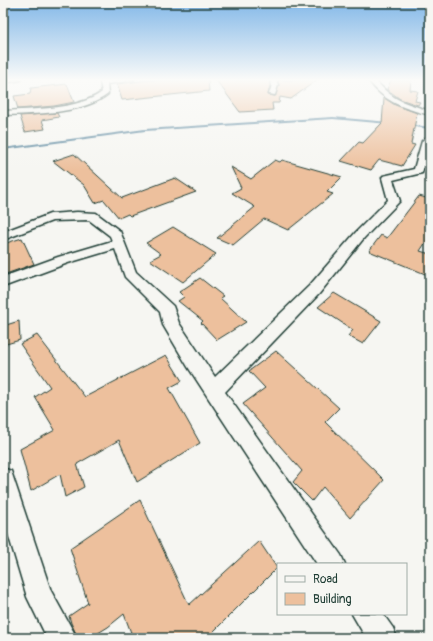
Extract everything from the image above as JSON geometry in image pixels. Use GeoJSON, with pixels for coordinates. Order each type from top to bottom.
{"type":"FeatureCollection","features":[{"type":"Feature","properties":{"kind":"street"},"geometry":{"type":"LineString","coordinates":[[3,113],[43,110]]}},
{"type":"Feature","properties":{"kind":"street"},"geometry":{"type":"LineString","coordinates":[[420,110],[430,113]]}},
{"type":"Feature","properties":{"kind":"street"},"geometry":{"type":"LineString","coordinates":[[214,391],[314,290],[360,235],[394,201],[387,178],[424,172],[426,141],[430,138]]}},
{"type":"Feature","properties":{"kind":"street"},"geometry":{"type":"LineString","coordinates":[[3,236],[50,218],[92,216],[116,234],[130,274],[167,310],[171,325],[214,391],[331,563]]}},
{"type":"Feature","properties":{"kind":"street"},"geometry":{"type":"LineString","coordinates":[[3,282],[63,260],[120,243]]}},
{"type":"Feature","properties":{"kind":"street"},"geometry":{"type":"LineString","coordinates":[[3,479],[40,597],[63,638]]}},
{"type":"Feature","properties":{"kind":"street"},"geometry":{"type":"LineString","coordinates":[[367,615],[383,638]]}},
{"type":"Feature","properties":{"kind":"building"},"geometry":{"type":"Polygon","coordinates":[[[238,110],[273,110],[240,112],[238,110]]]}},
{"type":"Feature","properties":{"kind":"building"},"geometry":{"type":"Polygon","coordinates":[[[383,110],[409,110],[417,113],[411,144],[415,145],[402,166],[379,160],[371,170],[341,161],[359,142],[363,143],[382,123],[383,110]]]}},
{"type":"Feature","properties":{"kind":"building"},"geometry":{"type":"Polygon","coordinates":[[[57,113],[59,117],[42,120],[45,129],[25,132],[20,116],[57,113]]]}},
{"type":"Feature","properties":{"kind":"building"},"geometry":{"type":"Polygon","coordinates":[[[74,154],[122,198],[175,178],[196,192],[130,216],[128,214],[119,218],[104,200],[95,203],[84,185],[53,161],[74,154]]]}},
{"type":"Feature","properties":{"kind":"building"},"geometry":{"type":"Polygon","coordinates":[[[275,160],[280,162],[282,160],[342,177],[327,192],[333,194],[288,230],[264,219],[233,245],[217,238],[255,207],[232,193],[241,188],[231,167],[251,179],[275,160]]]}},
{"type":"Feature","properties":{"kind":"building"},"geometry":{"type":"Polygon","coordinates":[[[419,196],[430,199],[430,236],[420,251],[430,254],[430,276],[369,251],[381,235],[387,238],[419,196]]]}},
{"type":"Feature","properties":{"kind":"building"},"geometry":{"type":"Polygon","coordinates":[[[173,227],[216,254],[183,282],[150,260],[161,254],[146,243],[173,227]]]}},
{"type":"Feature","properties":{"kind":"building"},"geometry":{"type":"Polygon","coordinates":[[[22,238],[34,264],[3,275],[3,244],[22,238]]]}},
{"type":"Feature","properties":{"kind":"building"},"geometry":{"type":"Polygon","coordinates":[[[200,278],[223,296],[220,298],[246,322],[217,340],[201,323],[203,321],[178,301],[184,297],[179,292],[200,278]]]}},
{"type":"Feature","properties":{"kind":"building"},"geometry":{"type":"Polygon","coordinates":[[[334,293],[381,321],[363,344],[348,336],[353,330],[318,307],[334,293]]]}},
{"type":"Feature","properties":{"kind":"building"},"geometry":{"type":"Polygon","coordinates":[[[19,321],[20,340],[3,345],[3,326],[19,321]]]}},
{"type":"Feature","properties":{"kind":"building"},"geometry":{"type":"Polygon","coordinates":[[[37,335],[85,397],[166,355],[182,381],[169,388],[200,443],[137,482],[119,440],[77,464],[84,487],[65,497],[60,474],[31,491],[20,449],[55,430],[35,397],[50,387],[20,344],[37,335]]]}},
{"type":"Feature","properties":{"kind":"building"},"geometry":{"type":"Polygon","coordinates":[[[276,351],[339,408],[325,422],[384,480],[350,518],[323,487],[312,501],[293,482],[302,471],[243,404],[265,388],[249,371],[276,351]]]}},
{"type":"Feature","properties":{"kind":"building"},"geometry":{"type":"Polygon","coordinates":[[[140,500],[189,605],[259,541],[277,568],[207,638],[133,638],[124,614],[108,627],[90,638],[78,638],[69,616],[88,603],[70,548],[140,500]]]}},
{"type":"Feature","properties":{"kind":"waterway"},"geometry":{"type":"LineString","coordinates":[[3,149],[145,130],[333,118],[389,123]]}},
{"type":"Feature","properties":{"kind":"waterway"},"geometry":{"type":"LineString","coordinates":[[407,125],[430,128]]}}]}
